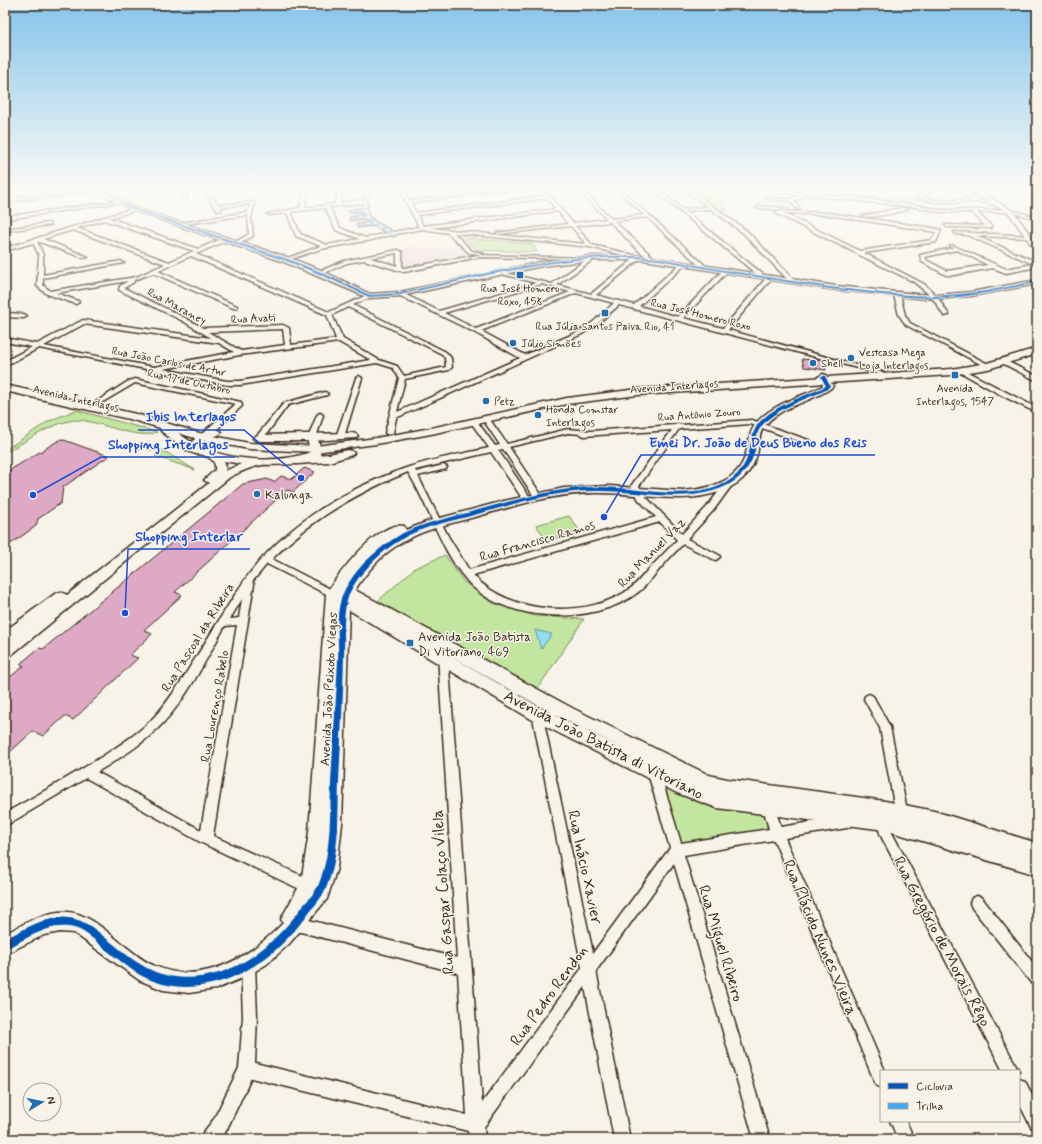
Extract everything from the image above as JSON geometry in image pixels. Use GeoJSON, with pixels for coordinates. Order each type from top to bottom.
{"type":"FeatureCollection","features":[{"type":"Feature","properties":{"kind":"main road","name":"Avenida Interlagos"},"geometry":{"type":"LineString","coordinates":[[5,388],[210,433],[314,444],[340,437],[389,433],[535,402],[602,392],[820,379],[897,377],[962,371],[1037,345]]}},
{"type":"Feature","properties":{"kind":"main road","name":"Avenida Interlagos"},"geometry":{"type":"LineString","coordinates":[[5,382],[100,402],[210,433],[249,446],[376,441],[431,432],[486,418],[567,401],[624,394],[934,370],[1004,362],[1037,351]]}},
{"type":"Feature","properties":{"kind":"main road"},"geometry":{"type":"LineString","coordinates":[[5,395],[31,394]]}},
{"type":"Feature","properties":{"kind":"main road"},"geometry":{"type":"LineString","coordinates":[[159,423],[184,444],[200,452]]}},
{"type":"Feature","properties":{"kind":"main road"},"geometry":{"type":"LineString","coordinates":[[297,460],[329,458],[351,452],[376,441]]}},
{"type":"Feature","properties":{"kind":"street"},"geometry":{"type":"LineString","coordinates":[[5,250],[26,243]]}},
{"type":"Feature","properties":{"kind":"street"},"geometry":{"type":"LineString","coordinates":[[37,243],[41,255],[40,286],[49,293],[76,302]]}},
{"type":"Feature","properties":{"kind":"street"},"geometry":{"type":"LineString","coordinates":[[46,243],[86,257]]}},
{"type":"Feature","properties":{"kind":"street"},"geometry":{"type":"LineString","coordinates":[[114,243],[170,264]]}},
{"type":"Feature","properties":{"kind":"street"},"geometry":{"type":"LineString","coordinates":[[176,243],[198,251]]}},
{"type":"Feature","properties":{"kind":"street"},"geometry":{"type":"LineString","coordinates":[[49,293],[137,278],[216,243]]}},
{"type":"Feature","properties":{"kind":"street"},"geometry":{"type":"LineString","coordinates":[[237,243],[320,273],[369,296]]}},
{"type":"Feature","properties":{"kind":"street"},"geometry":{"type":"LineString","coordinates":[[318,243],[327,247]]}},
{"type":"Feature","properties":{"kind":"street"},"geometry":{"type":"LineString","coordinates":[[287,260],[327,247],[348,243]]}},
{"type":"Feature","properties":{"kind":"street"},"geometry":{"type":"LineString","coordinates":[[462,243],[471,252],[540,254],[590,258]]}},
{"type":"Feature","properties":{"kind":"street"},"geometry":{"type":"LineString","coordinates":[[532,243],[537,244],[540,254]]}},
{"type":"Feature","properties":{"kind":"street"},"geometry":{"type":"LineString","coordinates":[[564,243],[590,246],[652,259],[840,289],[897,295],[937,297],[971,294],[1037,282]]}},
{"type":"Feature","properties":{"kind":"street"},"geometry":{"type":"LineString","coordinates":[[630,243],[641,256]]}},
{"type":"Feature","properties":{"kind":"street"},"geometry":{"type":"LineString","coordinates":[[678,243],[704,267]]}},
{"type":"Feature","properties":{"kind":"street"},"geometry":{"type":"LineString","coordinates":[[724,243],[766,277]]}},
{"type":"Feature","properties":{"kind":"street"},"geometry":{"type":"LineString","coordinates":[[755,243],[792,281]]}},
{"type":"Feature","properties":{"kind":"street"},"geometry":{"type":"LineString","coordinates":[[839,243],[916,281],[937,297],[946,315]]}},
{"type":"Feature","properties":{"kind":"street"},"geometry":{"type":"LineString","coordinates":[[858,253],[919,243]]}},
{"type":"Feature","properties":{"kind":"street"},"geometry":{"type":"LineString","coordinates":[[990,243],[1037,264]]}},
{"type":"Feature","properties":{"kind":"street"},"geometry":{"type":"LineString","coordinates":[[951,246],[993,266],[1011,271],[1037,264]]}},
{"type":"Feature","properties":{"kind":"street"},"geometry":{"type":"LineString","coordinates":[[956,249],[922,256],[924,260],[946,273],[993,266]]}},
{"type":"Feature","properties":{"kind":"street"},"geometry":{"type":"LineString","coordinates":[[320,273],[342,264],[399,251],[399,269]]}},
{"type":"Feature","properties":{"kind":"street"},"geometry":{"type":"LineString","coordinates":[[616,251],[626,257]]}},
{"type":"Feature","properties":{"kind":"street"},"geometry":{"type":"LineString","coordinates":[[191,254],[329,314],[340,340]]}},
{"type":"Feature","properties":{"kind":"street"},"geometry":{"type":"LineString","coordinates":[[364,258],[404,270],[476,257],[540,254],[558,261]]}},
{"type":"Feature","properties":{"kind":"street"},"geometry":{"type":"LineString","coordinates":[[329,314],[369,296],[400,294],[558,261],[641,256]]}},
{"type":"Feature","properties":{"kind":"street"},"geometry":{"type":"LineString","coordinates":[[592,296],[641,256]]}},
{"type":"Feature","properties":{"kind":"street"},"geometry":{"type":"LineString","coordinates":[[552,286],[590,258]]}},
{"type":"Feature","properties":{"kind":"street"},"geometry":{"type":"LineString","coordinates":[[40,277],[121,263]]}},
{"type":"Feature","properties":{"kind":"street"},"geometry":{"type":"LineString","coordinates":[[634,308],[683,264]]}},
{"type":"Feature","properties":{"kind":"street"},"geometry":{"type":"LineString","coordinates":[[154,271],[235,307]]}},
{"type":"Feature","properties":{"kind":"street"},"geometry":{"type":"LineString","coordinates":[[679,319],[725,271]]}},
{"type":"Feature","properties":{"kind":"street","name":"Rua José Homero Roxo"},"geometry":{"type":"LineString","coordinates":[[500,272],[634,308],[725,330],[887,373],[897,377]]}},
{"type":"Feature","properties":{"kind":"street"},"geometry":{"type":"LineString","coordinates":[[725,330],[766,277]]}},
{"type":"Feature","properties":{"kind":"street","name":"Rua Maraney"},"geometry":{"type":"LineString","coordinates":[[137,278],[122,286],[121,289],[164,309],[202,330],[240,354]]}},
{"type":"Feature","properties":{"kind":"street"},"geometry":{"type":"LineString","coordinates":[[438,313],[541,283]]}},
{"type":"Feature","properties":{"kind":"street"},"geometry":{"type":"LineString","coordinates":[[476,331],[574,292]]}},
{"type":"Feature","properties":{"kind":"street"},"geometry":{"type":"LineString","coordinates":[[400,294],[476,331],[525,358]]}},
{"type":"Feature","properties":{"kind":"street"},"geometry":{"type":"LineString","coordinates":[[897,295],[902,315],[908,324],[985,364]]}},
{"type":"Feature","properties":{"kind":"street"},"geometry":{"type":"LineString","coordinates":[[394,417],[585,331],[618,303]]}},
{"type":"Feature","properties":{"kind":"street"},"geometry":{"type":"LineString","coordinates":[[348,305],[444,353],[448,358],[449,367],[447,369],[402,378]]}},
{"type":"Feature","properties":{"kind":"street"},"geometry":{"type":"LineString","coordinates":[[5,315],[24,316]]}},
{"type":"Feature","properties":{"kind":"street"},"geometry":{"type":"LineString","coordinates":[[5,364],[78,323],[85,322],[219,341]]}},
{"type":"Feature","properties":{"kind":"street","name":"Rua Avati"},"geometry":{"type":"LineString","coordinates":[[202,330],[283,327],[286,328],[288,346]]}},
{"type":"Feature","properties":{"kind":"street","name":"Rua João Carlos de Artur"},"geometry":{"type":"LineString","coordinates":[[5,340],[151,369],[234,383],[377,361]]}},
{"type":"Feature","properties":{"kind":"street"},"geometry":{"type":"LineString","coordinates":[[151,369],[288,346],[340,340],[377,361],[395,367],[402,378],[389,433]]}},
{"type":"Feature","properties":{"kind":"street"},"geometry":{"type":"LineString","coordinates":[[1004,362],[1037,379]]}},
{"type":"Feature","properties":{"kind":"street"},"geometry":{"type":"LineString","coordinates":[[962,371],[1037,411]]}},
{"type":"Feature","properties":{"kind":"street"},"geometry":{"type":"LineString","coordinates":[[340,437],[358,378]]}},
{"type":"Feature","properties":{"kind":"street"},"geometry":{"type":"LineString","coordinates":[[265,559],[341,593],[347,571],[357,560],[381,538],[413,523],[435,520],[531,494],[596,489],[689,488],[707,485],[730,473],[742,457],[747,433],[768,408],[815,387],[820,379]]}},
{"type":"Feature","properties":{"kind":"street","name":"Rua 17 de Outubro"},"geometry":{"type":"LineString","coordinates":[[100,402],[129,383],[135,382],[239,403],[239,406],[210,433]]}},
{"type":"Feature","properties":{"kind":"street"},"geometry":{"type":"LineString","coordinates":[[259,438],[286,404],[325,394]]}},
{"type":"Feature","properties":{"kind":"street"},"geometry":{"type":"LineString","coordinates":[[314,444],[320,415]]}},
{"type":"Feature","properties":{"kind":"street"},"geometry":{"type":"LineString","coordinates":[[486,418],[507,449],[531,494]]}},
{"type":"Feature","properties":{"kind":"street"},"geometry":{"type":"LineString","coordinates":[[474,421],[495,452],[531,494]]}},
{"type":"Feature","properties":{"kind":"street"},"geometry":{"type":"LineString","coordinates":[[636,489],[670,496],[701,493],[728,485],[742,473],[748,463],[756,423]]}},
{"type":"Feature","properties":{"kind":"street","name":"Rua Antônio Zouro"},"geometry":{"type":"LineString","coordinates":[[412,472],[507,449],[590,433],[678,426],[756,423],[807,441]]}},
{"type":"Feature","properties":{"kind":"street"},"geometry":{"type":"LineString","coordinates":[[636,489],[678,426]]}},
{"type":"Feature","properties":{"kind":"street"},"geometry":{"type":"LineString","coordinates":[[200,452],[195,446],[210,433]]}},
{"type":"Feature","properties":{"kind":"street","name":"Avenida Interlagos"},"geometry":{"type":"LineString","coordinates":[[200,452],[236,461],[260,462],[297,460],[315,454],[314,444]]}},
{"type":"Feature","properties":{"kind":"street"},"geometry":{"type":"LineString","coordinates":[[5,639],[217,476],[221,466],[216,457]]}},
{"type":"Feature","properties":{"kind":"street"},"geometry":{"type":"LineString","coordinates":[[5,652],[226,475],[242,467],[260,462]]}},
{"type":"Feature","properties":{"kind":"street","name":"Rua Manuel Vaz"},"geometry":{"type":"LineString","coordinates":[[412,472],[435,520],[466,574],[486,592],[498,600],[545,612],[575,613],[606,606],[626,597],[635,590],[682,540],[710,509],[728,485]]}},
{"type":"Feature","properties":{"kind":"street","name":"Rua Pascoal da Ribeira"},"geometry":{"type":"LineString","coordinates":[[5,820],[50,795],[134,741],[160,719],[186,683],[250,579],[265,559],[298,531],[332,508],[385,478],[412,472]]}},
{"type":"Feature","properties":{"kind":"street"},"geometry":{"type":"LineString","coordinates":[[636,489],[660,518],[682,540],[716,557]]}},
{"type":"Feature","properties":{"kind":"street","name":"Rua Francisco Ramos"},"geometry":{"type":"LineString","coordinates":[[466,574],[660,518]]}},
{"type":"Feature","properties":{"kind":"street","name":"Rua Lourenço Rabelo"},"geometry":{"type":"LineString","coordinates":[[206,839],[250,579]]}},
{"type":"Feature","properties":{"kind":"street","name":"Avenida João Batista di Vitoriano"},"geometry":{"type":"LineString","coordinates":[[341,593],[443,650],[535,695],[568,714],[707,782],[768,799],[790,808],[864,819],[885,815]]}},
{"type":"Feature","properties":{"kind":"street","name":"Avenida João Peixoto Viegas"},"geometry":{"type":"LineString","coordinates":[[248,965],[282,932],[315,888],[329,866],[334,818],[341,593]]}},
{"type":"Feature","properties":{"kind":"street"},"geometry":{"type":"LineString","coordinates":[[222,623],[242,621]]}},
{"type":"Feature","properties":{"kind":"street","name":"Avenida João Batista di Vitoriano"},"geometry":{"type":"LineString","coordinates":[[443,650],[537,714],[683,787],[717,800],[740,804],[768,799],[885,815],[1037,866]]}},
{"type":"Feature","properties":{"kind":"street","name":"Rua Gaspar Colaço Vilela"},"geometry":{"type":"LineString","coordinates":[[443,650],[476,1132]]}},
{"type":"Feature","properties":{"kind":"street","name":"Rua Inácio Xavier"},"geometry":{"type":"LineString","coordinates":[[535,695],[537,714],[622,1139]]}},
{"type":"Feature","properties":{"kind":"street"},"geometry":{"type":"LineString","coordinates":[[869,699],[884,727],[888,738],[903,820]]}},
{"type":"Feature","properties":{"kind":"street","name":"Rua Miguel Ribeiro"},"geometry":{"type":"LineString","coordinates":[[653,756],[652,772],[762,1139]]}},
{"type":"Feature","properties":{"kind":"street"},"geometry":{"type":"LineString","coordinates":[[86,772],[206,839],[315,888]]}},
{"type":"Feature","properties":{"kind":"street","name":"Rua Plácido Nunes Vieira"},"geometry":{"type":"LineString","coordinates":[[768,799],[777,833],[880,1078]]}},
{"type":"Feature","properties":{"kind":"street","name":"Rua Gregório de Morais Rêgo"},"geometry":{"type":"LineString","coordinates":[[885,815],[885,832],[1010,1070]]}},
{"type":"Feature","properties":{"kind":"street"},"geometry":{"type":"LineString","coordinates":[[676,850],[864,819]]}},
{"type":"Feature","properties":{"kind":"street","name":"Avenida João Batista di Vitoriano"},"geometry":{"type":"LineString","coordinates":[[903,820],[934,820],[1037,852]]}},
{"type":"Feature","properties":{"kind":"street","name":"Rua Pedro Rendon"},"geometry":{"type":"LineString","coordinates":[[476,1132],[589,969],[676,850]]}},
{"type":"Feature","properties":{"kind":"street","name":"Avenida João Peixoto Viegas"},"geometry":{"type":"LineString","coordinates":[[5,944],[44,926],[57,922],[71,922],[88,930],[149,975],[180,983],[200,982],[227,975],[248,965],[278,942],[297,924],[315,888]]}},
{"type":"Feature","properties":{"kind":"street"},"geometry":{"type":"LineString","coordinates":[[977,903],[1037,979]]}},
{"type":"Feature","properties":{"kind":"street"},"geometry":{"type":"LineString","coordinates":[[297,924],[464,967]]}},
{"type":"Feature","properties":{"kind":"street"},"geometry":{"type":"LineString","coordinates":[[209,1139],[220,1125],[247,1069],[250,1017],[248,965]]}},
{"type":"Feature","properties":{"kind":"street"},"geometry":{"type":"LineString","coordinates":[[247,1069],[476,1132]]}},
{"type":"Feature","properties":{"kind":"street"},"geometry":{"type":"LineString","coordinates":[[1020,1089],[1037,1121]]}},
{"type":"Feature","properties":{"kind":"street"},"geometry":{"type":"LineString","coordinates":[[898,1122],[906,1139]]}},
{"type":"Feature","properties":{"kind":"shaded area"},"geometry":{"type":"Polygon","coordinates":[[[458,246],[468,255],[402,268],[402,251],[400,250],[411,247],[454,250],[458,246]]]}},
{"type":"Feature","properties":{"kind":"green space"},"geometry":{"type":"Polygon","coordinates":[[[470,243],[533,244],[537,252],[477,250],[470,243]]]}},
{"type":"Feature","properties":{"kind":"green space"},"geometry":{"type":"Polygon","coordinates":[[[76,410],[157,432],[140,434],[87,421],[69,421],[41,432],[5,453],[5,450],[49,421],[76,410]]]}},
{"type":"Feature","properties":{"kind":"green space"},"geometry":{"type":"Polygon","coordinates":[[[151,445],[164,451],[195,470],[155,456],[159,452],[144,448],[139,450],[136,449],[151,445]]]}},
{"type":"Feature","properties":{"kind":"green space"},"geometry":{"type":"Polygon","coordinates":[[[569,516],[580,531],[547,541],[536,525],[569,516]]]}},
{"type":"Feature","properties":{"kind":"green space"},"geometry":{"type":"Polygon","coordinates":[[[445,555],[463,581],[492,603],[535,616],[584,619],[536,691],[378,601],[415,568],[445,555]]]}},
{"type":"Feature","properties":{"kind":"green space"},"geometry":{"type":"Polygon","coordinates":[[[664,786],[763,814],[768,825],[766,829],[682,843],[680,841],[664,786]]]}},
{"type":"Feature","properties":{"kind":"water"},"geometry":{"type":"Polygon","coordinates":[[[535,630],[552,634],[541,649],[535,630]]]}},
{"type":"Feature","properties":{"kind":"building","name":"Shell"},"geometry":{"type":"Polygon","coordinates":[[[813,358],[823,360],[826,370],[804,367],[802,359],[813,360],[813,358]]]}},
{"type":"Feature","properties":{"kind":"building"},"geometry":{"type":"Polygon","coordinates":[[[61,439],[109,456],[63,487],[61,503],[38,519],[36,526],[5,548],[5,473],[61,439]]]}},
{"type":"Feature","properties":{"kind":"building"},"geometry":{"type":"Polygon","coordinates":[[[304,468],[315,472],[293,492],[287,490],[175,592],[182,595],[144,630],[152,634],[130,655],[138,658],[73,720],[65,716],[43,736],[33,731],[10,752],[5,749],[5,681],[24,666],[20,664],[39,648],[43,649],[243,484],[267,479],[274,482],[281,476],[292,479],[304,468]]]}},
{"type":"Feature","properties":{"kind":"cycle path"},"geometry":{"type":"LineString","coordinates":[[237,243],[320,273],[369,296],[400,294],[487,274],[547,263],[606,257],[658,259],[830,288],[908,296],[960,296],[1037,282]]}},
{"type":"Feature","properties":{"kind":"cycle path"},"geometry":{"type":"LineString","coordinates":[[5,944],[52,923],[68,922],[86,928],[135,966],[163,980],[189,983],[216,979],[228,975],[251,963],[268,951],[296,923],[319,894],[325,881],[331,854],[334,824],[343,603],[353,581],[373,558],[398,539],[425,526],[549,494],[580,490],[610,489],[668,495],[683,495],[719,488],[737,478],[746,468],[751,455],[756,432],[765,419],[790,404],[824,389],[828,386],[823,377]]}},
{"type":"Feature","properties":{"kind":"place","name":"Rua José Homero Roxo, 458"},"geometry":{"type":"Point","coordinates":[520,275]}},
{"type":"Feature","properties":{"kind":"place","name":"Rua Júlia Santos Paiva Rio, 41"},"geometry":{"type":"Point","coordinates":[605,313]}},
{"type":"Feature","properties":{"kind":"place","name":"Júlio Simões"},"geometry":{"type":"Point","coordinates":[513,343]}},
{"type":"Feature","properties":{"kind":"place","name":"Vestcasa Mega Loja Interlagos"},"geometry":{"type":"Point","coordinates":[851,358]}},
{"type":"Feature","properties":{"kind":"place","name":"Shell"},"geometry":{"type":"Point","coordinates":[813,363]}},
{"type":"Feature","properties":{"kind":"place","name":"Avenida Interlagos, 1547"},"geometry":{"type":"Point","coordinates":[955,375]}},
{"type":"Feature","properties":{"kind":"place","name":"Petz"},"geometry":{"type":"Point","coordinates":[486,401]}},
{"type":"Feature","properties":{"kind":"place","name":"Honda Comstar Interlagos"},"geometry":{"type":"Point","coordinates":[538,415]}},
{"type":"Feature","properties":{"kind":"place","name":"Ibis Interlagos"},"geometry":{"type":"Point","coordinates":[301,478]}},
{"type":"Feature","properties":{"kind":"place","name":"Kalunga"},"geometry":{"type":"Point","coordinates":[257,494]}},
{"type":"Feature","properties":{"kind":"place","name":"Shopping Interlagos"},"geometry":{"type":"Point","coordinates":[33,495]}},
{"type":"Feature","properties":{"kind":"place","name":"Emei Dr. João de Deus Bueno dos Reis"},"geometry":{"type":"Point","coordinates":[604,517]}},
{"type":"Feature","properties":{"kind":"place","name":"Shopping Interlar"},"geometry":{"type":"Point","coordinates":[125,613]}},
{"type":"Feature","properties":{"kind":"place","name":"Avenida João Batista Di Vitoriano, 469"},"geometry":{"type":"Point","coordinates":[410,643]}}]}
